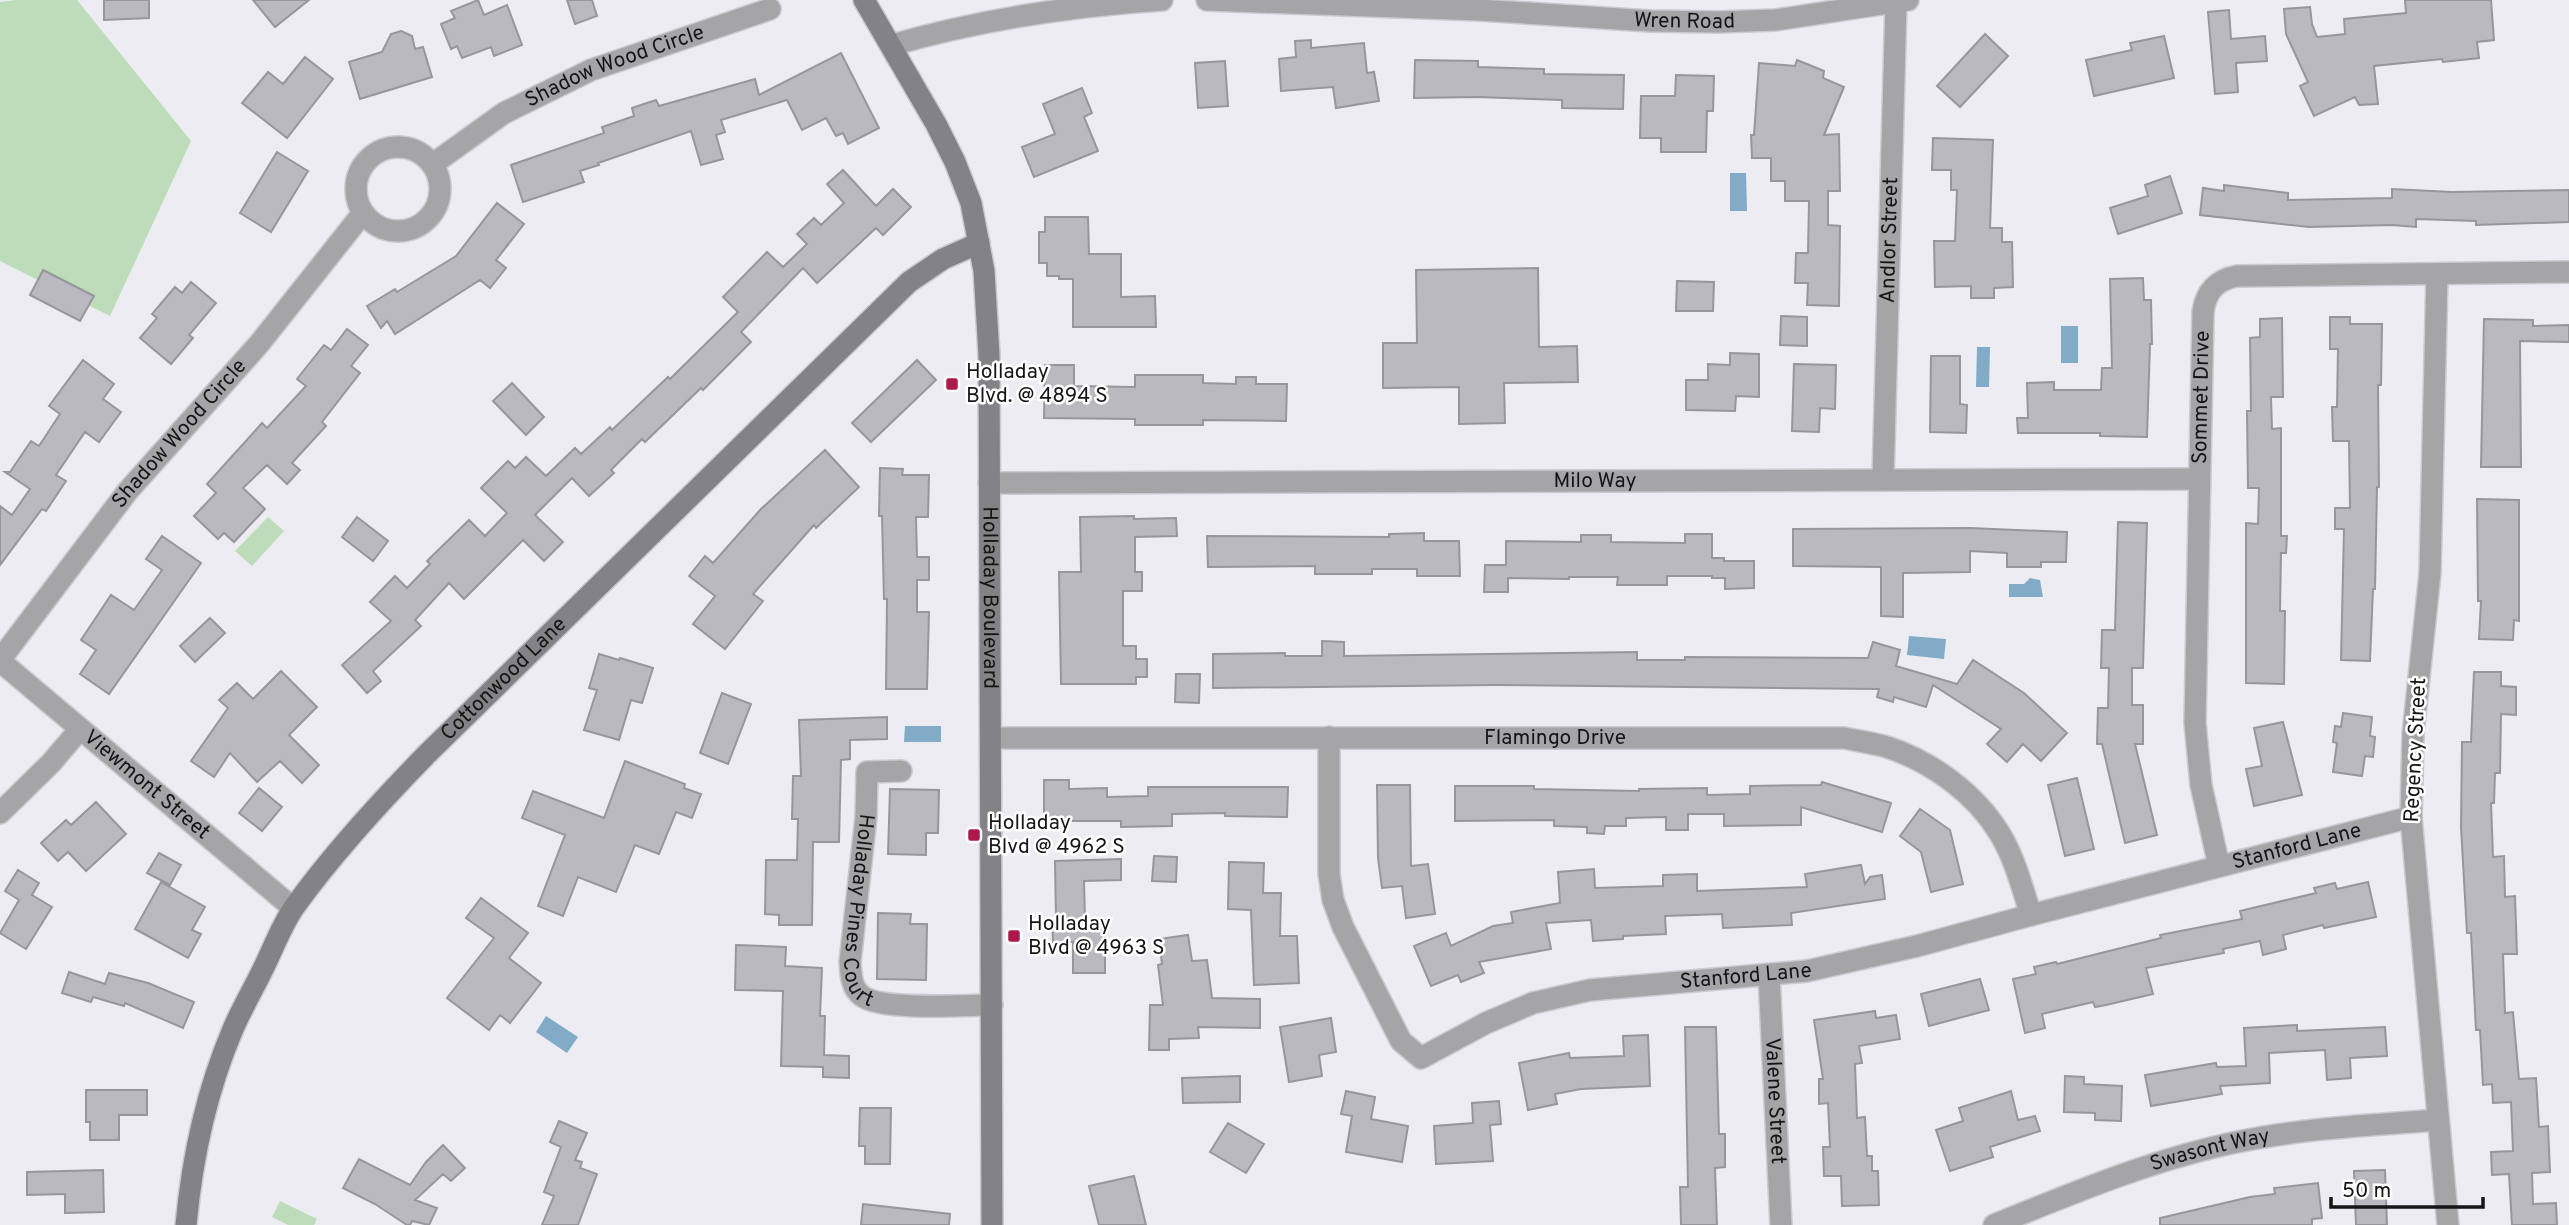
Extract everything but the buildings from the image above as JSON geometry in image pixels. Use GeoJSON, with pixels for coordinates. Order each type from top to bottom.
{"type":"FeatureCollection","features":[{"type":"Feature","properties":{"kind":"street","name":"Holladay Boulevard"},"geometry":{"type":"LineString","coordinates":[[864,0],[892,45],[955,162],[971,202],[988,313],[992,1225]]}},
{"type":"Feature","properties":{"kind":"street"},"geometry":{"type":"LineString","coordinates":[[892,45],[941,31],[1041,13],[1162,0]]}},
{"type":"Feature","properties":{"kind":"street","name":"Wren Road"},"geometry":{"type":"LineString","coordinates":[[1207,0],[1719,22],[1775,20],[1902,1]]}},
{"type":"Feature","properties":{"kind":"street","name":"Andlor Street"},"geometry":{"type":"LineString","coordinates":[[1883,481],[1902,1]]}},
{"type":"Feature","properties":{"kind":"street","name":"Shadow Wood Circle"},"geometry":{"type":"LineString","coordinates":[[433,164],[504,113],[591,70],[770,9]]}},
{"type":"Feature","properties":{"kind":"street"},"geometry":{"type":"LineString","coordinates":[[389,147],[406,147],[421,153],[433,164],[440,180],[440,196],[434,212],[423,223],[407,230],[391,231],[375,225],[363,213],[356,198],[356,181],[362,166],[374,154],[389,147]]}},
{"type":"Feature","properties":{"kind":"street","name":"Shadow Wood Circle"},"geometry":{"type":"LineString","coordinates":[[0,660],[127,492],[259,344],[363,213]]}},
{"type":"Feature","properties":{"kind":"street","name":"Cottonwood Lane"},"geometry":{"type":"LineString","coordinates":[[186,1225],[189,1191],[210,1098],[233,1030],[293,908],[386,796],[419,762],[909,282],[943,259],[979,243]]}},
{"type":"Feature","properties":{"kind":"street","name":"Sommet Drive"},"geometry":{"type":"LineString","coordinates":[[2219,866],[2201,785],[2195,723],[2203,312],[2208,294],[2213,287],[2237,276],[2569,272]]}},
{"type":"Feature","properties":{"kind":"street","name":"Regency Street"},"geometry":{"type":"LineString","coordinates":[[2437,274],[2430,573],[2413,734],[2411,817],[2448,1225]]}},
{"type":"Feature","properties":{"kind":"street","name":"Milo Way"},"geometry":{"type":"LineString","coordinates":[[989,482],[2199,480]]}},
{"type":"Feature","properties":{"kind":"street","name":"Viewmont Street"},"geometry":{"type":"LineString","coordinates":[[0,660],[293,908]]}},
{"type":"Feature","properties":{"kind":"street"},"geometry":{"type":"LineString","coordinates":[[0,813],[80,729]]}},
{"type":"Feature","properties":{"kind":"street","name":"Stanford Lane"},"geometry":{"type":"LineString","coordinates":[[1329,737],[1329,874],[1334,900],[1343,927],[1401,1041],[1421,1058],[1486,1023],[1533,1003],[1590,990],[1807,971],[1917,946],[2411,817]]}},
{"type":"Feature","properties":{"kind":"street","name":"Flamingo Drive"},"geometry":{"type":"LineString","coordinates":[[991,738],[1844,738],[1884,746],[1916,758],[1947,777],[1983,810],[2014,863],[2031,915]]}},
{"type":"Feature","properties":{"kind":"street","name":"Holladay Pines Court"},"geometry":{"type":"LineString","coordinates":[[901,771],[867,772],[864,837],[850,962],[852,983],[862,996],[880,1004],[992,1005]]}},
{"type":"Feature","properties":{"kind":"street","name":"Valene Street"},"geometry":{"type":"LineString","coordinates":[[1769,975],[1780,1225]]}},
{"type":"Feature","properties":{"kind":"street","name":"Swasont Way"},"geometry":{"type":"LineString","coordinates":[[1994,1225],[2134,1171],[2221,1145],[2278,1135],[2438,1120]]}},
{"type":"Feature","properties":{"kind":"green space"},"geometry":{"type":"Polygon","coordinates":[[[77,0],[191,141],[110,316],[0,261],[0,2],[77,0]]]}},
{"type":"Feature","properties":{"kind":"green space"},"geometry":{"type":"Polygon","coordinates":[[[268,517],[284,531],[252,566],[235,551],[268,517]]]}},
{"type":"Feature","properties":{"kind":"green space"},"geometry":{"type":"Polygon","coordinates":[[[280,1201],[317,1219],[314,1225],[288,1225],[272,1217],[280,1201]]]}},
{"type":"Feature","properties":{"kind":"water"},"geometry":{"type":"Polygon","coordinates":[[[1730,173],[1746,173],[1747,211],[1730,211],[1730,173]]]}},
{"type":"Feature","properties":{"kind":"water"},"geometry":{"type":"Polygon","coordinates":[[[2061,326],[2078,326],[2078,363],[2061,363],[2061,326]]]}},
{"type":"Feature","properties":{"kind":"water"},"geometry":{"type":"Polygon","coordinates":[[[1977,347],[1990,347],[1989,387],[1976,387],[1977,347]]]}},
{"type":"Feature","properties":{"kind":"water"},"geometry":{"type":"Polygon","coordinates":[[[2030,578],[2040,580],[2043,597],[2009,597],[2009,584],[2024,584],[2030,578]]]}},
{"type":"Feature","properties":{"kind":"water"},"geometry":{"type":"Polygon","coordinates":[[[1909,636],[1946,639],[1944,659],[1907,655],[1909,636]]]}},
{"type":"Feature","properties":{"kind":"water"},"geometry":{"type":"Polygon","coordinates":[[[905,726],[941,726],[941,742],[904,742],[905,726]]]}},
{"type":"Feature","properties":{"kind":"water"},"geometry":{"type":"Polygon","coordinates":[[[546,1016],[578,1037],[567,1053],[536,1032],[546,1016]]]}},
{"type":"Feature","properties":{"kind":"place","name":"Holladay Blvd. @ 4894 S"},"geometry":{"type":"Point","coordinates":[952,384]}},
{"type":"Feature","properties":{"kind":"place","name":"Holladay Blvd @ 4962 S"},"geometry":{"type":"Point","coordinates":[974,835]}},
{"type":"Feature","properties":{"kind":"place","name":"Holladay Blvd @ 4963 S"},"geometry":{"type":"Point","coordinates":[1014,936]}}]}
